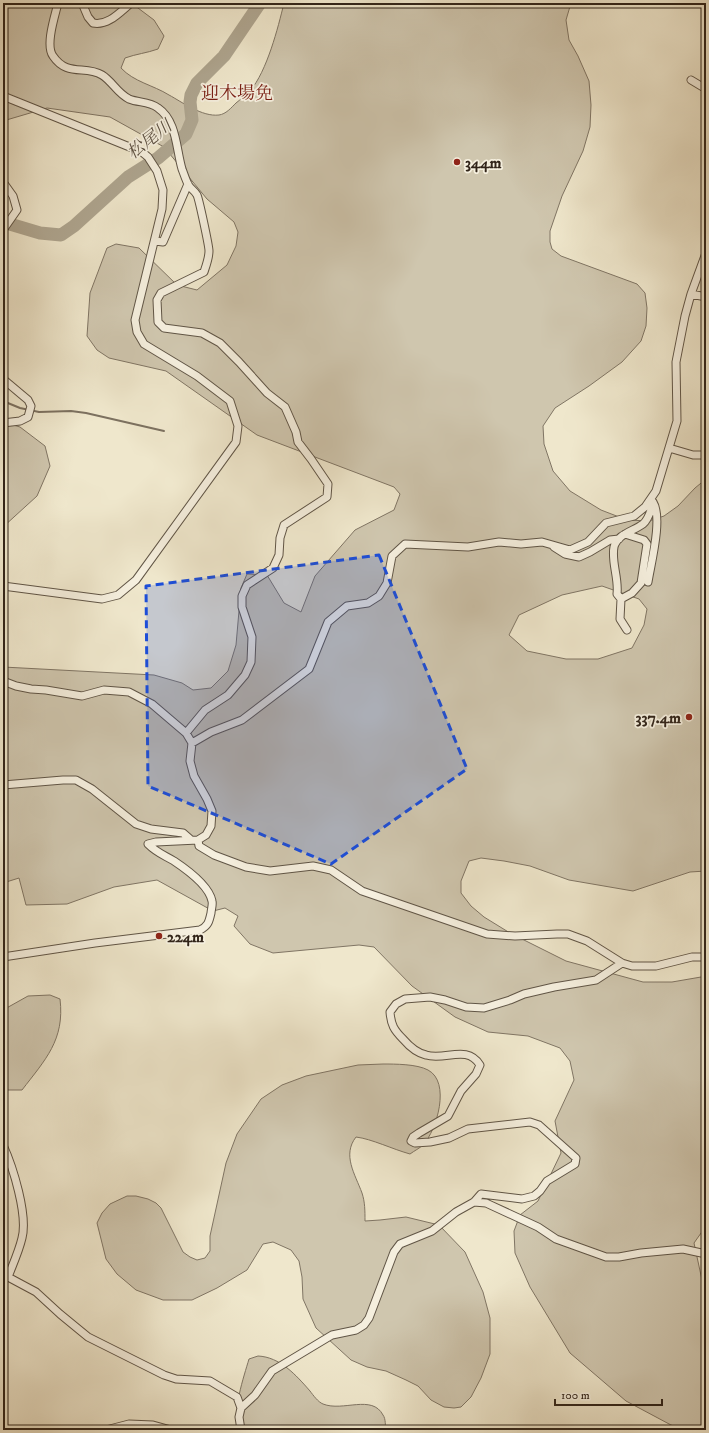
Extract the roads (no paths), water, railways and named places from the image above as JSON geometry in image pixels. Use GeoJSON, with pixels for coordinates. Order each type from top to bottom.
{"type":"FeatureCollection","features":[{"type":"Feature","properties":{"kind":"street"},"geometry":{"type":"LineString","coordinates":[[58,3],[50,47],[52,55],[62,66],[73,70],[92,71],[102,75],[108,79],[115,89],[129,99],[148,102],[158,108],[169,119],[178,146],[181,167],[188,184],[197,195],[209,251],[207,265],[204,272],[161,293],[157,300],[158,322],[164,328],[202,333],[220,343],[267,394],[285,407],[296,432],[298,442],[328,484],[326,497],[284,525],[280,538],[279,555],[273,568],[247,586],[242,596],[242,607],[252,637],[252,662],[245,675],[228,695],[205,710],[186,732]]}},
{"type":"Feature","properties":{"kind":"street"},"geometry":{"type":"LineString","coordinates":[[82,3],[93,23],[99,24],[108,21],[131,3]]}},
{"type":"Feature","properties":{"kind":"street"},"geometry":{"type":"LineString","coordinates":[[691,80],[706,89]]}},
{"type":"Feature","properties":{"kind":"street"},"geometry":{"type":"LineString","coordinates":[[3,96],[142,152],[148,157],[157,171],[163,190],[162,209],[135,320],[137,332],[144,344],[197,376],[230,400],[238,426],[236,442],[136,580],[118,595],[102,599],[3,586]]}},
{"type":"Feature","properties":{"kind":"street"},"geometry":{"type":"LineString","coordinates":[[3,182],[13,196],[18,210],[3,230]]}},
{"type":"Feature","properties":{"kind":"street"},"geometry":{"type":"LineString","coordinates":[[155,240],[163,242],[188,184]]}},
{"type":"Feature","properties":{"kind":"street"},"geometry":{"type":"LineString","coordinates":[[192,743],[211,732],[242,720],[309,669],[328,622],[347,606],[368,603],[379,596],[387,583],[392,556],[405,544],[468,548],[499,542],[521,544],[542,542],[570,550],[588,542],[606,523],[634,516],[646,507],[656,491],[677,421],[676,362],[691,294],[706,253]]}},
{"type":"Feature","properties":{"kind":"street"},"geometry":{"type":"LineString","coordinates":[[691,294],[706,297]]}},
{"type":"Feature","properties":{"kind":"street"},"geometry":{"type":"LineString","coordinates":[[3,379],[28,400],[31,406],[28,417],[20,421],[3,423]]}},
{"type":"Feature","properties":{"kind":"street"},"geometry":{"type":"LineString","coordinates":[[669,448],[693,455],[702,455]]}},
{"type":"Feature","properties":{"kind":"street"},"geometry":{"type":"LineString","coordinates":[[627,630],[620,619],[621,599],[617,594],[618,584],[613,559],[614,545],[625,534],[644,523],[652,507],[650,500]]}},
{"type":"Feature","properties":{"kind":"street"},"geometry":{"type":"LineString","coordinates":[[648,582],[656,539],[657,513],[654,503],[650,500]]}},
{"type":"Feature","properties":{"kind":"street"},"geometry":{"type":"LineString","coordinates":[[621,599],[632,593],[641,583],[647,544],[644,540],[625,534]]}},
{"type":"Feature","properties":{"kind":"street"},"geometry":{"type":"LineString","coordinates":[[550,545],[565,554],[579,557],[610,540],[619,539]]}},
{"type":"Feature","properties":{"kind":"street"},"geometry":{"type":"LineString","coordinates":[[3,681],[16,686],[31,689],[82,696],[104,690],[129,692],[152,704],[186,732],[192,743],[190,761],[194,776],[212,811],[211,826],[206,835],[194,840],[156,842],[148,844],[156,852],[174,861],[198,880],[208,893],[212,902],[209,922],[206,927],[200,930],[96,943],[3,957]]}},
{"type":"Feature","properties":{"kind":"street"},"geometry":{"type":"LineString","coordinates":[[3,785],[76,780],[92,789],[136,824],[183,833],[194,840],[199,846],[214,855],[246,867],[270,871],[313,866],[331,870],[362,890],[487,934],[515,936],[568,934],[587,941],[622,963],[632,966],[656,966],[692,957],[706,957]]}},
{"type":"Feature","properties":{"kind":"street"},"geometry":{"type":"LineString","coordinates":[[241,1408],[255,1395],[272,1371],[332,1335],[356,1330],[364,1325],[369,1318],[394,1252],[400,1244],[432,1231],[456,1212],[474,1202],[481,1194],[522,1199],[534,1196],[540,1191],[547,1181],[575,1164],[576,1158],[539,1124],[530,1122],[468,1129],[448,1138],[430,1142],[415,1143],[412,1141],[413,1137],[448,1116],[461,1091],[476,1074],[480,1065],[476,1058],[464,1054],[433,1056],[426,1055],[415,1050],[394,1030],[390,1020],[390,1012],[396,1004],[405,999],[423,998],[445,1000],[466,1007],[484,1008],[524,994],[596,980],[622,963]]}},
{"type":"Feature","properties":{"kind":"street"},"geometry":{"type":"LineString","coordinates":[[3,1145],[7,1153],[21,1200],[24,1225],[22,1238],[6,1278],[36,1292],[88,1337],[164,1375],[176,1379],[210,1381],[237,1397],[241,1408],[239,1417],[241,1430]]}},
{"type":"Feature","properties":{"kind":"street"},"geometry":{"type":"LineString","coordinates":[[474,1202],[486,1203],[538,1227],[556,1239],[606,1257],[683,1250],[706,1254]]}},
{"type":"Feature","properties":{"kind":"street"},"geometry":{"type":"LineString","coordinates":[[106,1430],[129,1424],[154,1425],[171,1430]]}},
{"type":"Feature","properties":{"kind":"waterway","name":"松尾川"},"geometry":{"type":"LineString","coordinates":[[3,222],[40,233],[61,235],[74,226],[128,177],[158,158],[186,134],[192,120],[190,102],[191,95],[197,83],[224,56],[260,3]]}},
{"type":"Feature","properties":{"kind":"waterway"},"geometry":{"type":"LineString","coordinates":[[3,401],[20,408],[39,412],[71,411],[86,413],[164,431]]}},
{"type":"Feature","properties":{"kind":"place","name":"344m"},"geometry":{"type":"Point","coordinates":[457,162]}},
{"type":"Feature","properties":{"kind":"place","name":"337.4m"},"geometry":{"type":"Point","coordinates":[689,717]}},
{"type":"Feature","properties":{"kind":"place","name":"224m"},"geometry":{"type":"Point","coordinates":[159,936]}},
{"type":"Feature","properties":{"kind":"district","name":"迎木場免"},"geometry":{"type":"Point","coordinates":[237,93]}}]}
